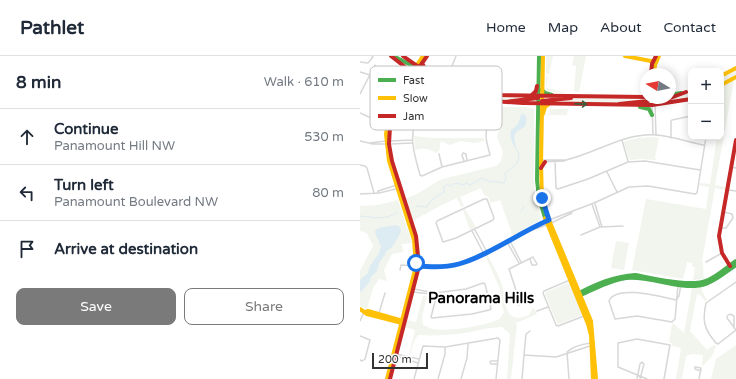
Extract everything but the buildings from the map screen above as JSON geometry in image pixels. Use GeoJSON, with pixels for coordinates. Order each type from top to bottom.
{"type":"FeatureCollection","features":[{"type":"Feature","properties":{"kind":"street"},"geometry":{"type":"LineString","coordinates":[[360,62],[368,64],[373,57],[372,56]]}},
{"type":"Feature","properties":{"kind":"street"},"geometry":{"type":"LineString","coordinates":[[392,56],[404,66]]}},
{"type":"Feature","properties":{"kind":"street"},"geometry":{"type":"LineString","coordinates":[[392,56],[415,66]]}},
{"type":"Feature","properties":{"kind":"street"},"geometry":{"type":"LineString","coordinates":[[404,56],[416,66]]}},
{"type":"Feature","properties":{"kind":"street"},"geometry":{"type":"LineString","coordinates":[[418,66],[423,56]]}},
{"type":"Feature","properties":{"kind":"street"},"geometry":{"type":"LineString","coordinates":[[418,66],[426,56]]}},
{"type":"Feature","properties":{"kind":"street"},"geometry":{"type":"LineString","coordinates":[[452,66],[456,56]]}},
{"type":"Feature","properties":{"kind":"street"},"geometry":{"type":"LineString","coordinates":[[532,96],[536,91],[542,56]]}},
{"type":"Feature","properties":{"kind":"street"},"geometry":{"type":"LineString","coordinates":[[542,56],[542,90],[538,110],[540,170],[542,198],[548,222]]}},
{"type":"Feature","properties":{"kind":"street"},"geometry":{"type":"LineString","coordinates":[[625,56],[655,62]]}},
{"type":"Feature","properties":{"kind":"street"},"geometry":{"type":"LineString","coordinates":[[654,68],[656,56]]}},
{"type":"Feature","properties":{"kind":"street"},"geometry":{"type":"LineString","coordinates":[[653,68],[659,56]]}},
{"type":"Feature","properties":{"kind":"street"},"geometry":{"type":"LineString","coordinates":[[724,74],[736,68]]}},
{"type":"Feature","properties":{"kind":"street"},"geometry":{"type":"LineString","coordinates":[[360,72],[370,75],[360,94]]}},
{"type":"Feature","properties":{"kind":"street"},"geometry":{"type":"LineString","coordinates":[[724,83],[735,77]]}},
{"type":"Feature","properties":{"kind":"street"},"geometry":{"type":"LineString","coordinates":[[538,82],[541,118],[539,198],[593,329],[593,379]]}},
{"type":"Feature","properties":{"kind":"street"},"geometry":{"type":"LineString","coordinates":[[542,90],[547,94],[563,96],[640,97]]}},
{"type":"Feature","properties":{"kind":"street"},"geometry":{"type":"LineString","coordinates":[[676,94],[686,92]]}},
{"type":"Feature","properties":{"kind":"street"},"geometry":{"type":"LineString","coordinates":[[676,96],[686,92]]}},
{"type":"Feature","properties":{"kind":"street"},"geometry":{"type":"LineString","coordinates":[[502,94],[532,96],[549,104],[634,106],[649,109],[652,115]]}},
{"type":"Feature","properties":{"kind":"street"},"geometry":{"type":"LineString","coordinates":[[523,104],[563,96]]}},
{"type":"Feature","properties":{"kind":"street"},"geometry":{"type":"LineString","coordinates":[[502,103],[582,96]]}},
{"type":"Feature","properties":{"kind":"street"},"geometry":{"type":"LineString","coordinates":[[676,100],[688,99]]}},
{"type":"Feature","properties":{"kind":"street"},"geometry":{"type":"LineString","coordinates":[[616,105],[640,102]]}},
{"type":"Feature","properties":{"kind":"street"},"geometry":{"type":"LineString","coordinates":[[502,103],[534,106],[538,110]]}},
{"type":"Feature","properties":{"kind":"street"},"geometry":{"type":"LineString","coordinates":[[541,118],[545,107],[549,104]]}},
{"type":"Feature","properties":{"kind":"street"},"geometry":{"type":"LineString","coordinates":[[634,106],[642,104]]}},
{"type":"Feature","properties":{"kind":"street"},"geometry":{"type":"LineString","coordinates":[[653,104],[653,135]]}},
{"type":"Feature","properties":{"kind":"street"},"geometry":{"type":"LineString","coordinates":[[653,104],[656,135]]}},
{"type":"Feature","properties":{"kind":"street"},"geometry":{"type":"LineString","coordinates":[[360,113],[370,116]]}},
{"type":"Feature","properties":{"kind":"street"},"geometry":{"type":"LineString","coordinates":[[671,138],[671,121],[688,117]]}},
{"type":"Feature","properties":{"kind":"street"},"geometry":{"type":"LineString","coordinates":[[388,130],[388,142],[398,187],[416,236],[417,266],[389,379]]}},
{"type":"Feature","properties":{"kind":"street"},"geometry":{"type":"LineString","coordinates":[[388,142],[390,130]]}},
{"type":"Feature","properties":{"kind":"street"},"geometry":{"type":"LineString","coordinates":[[413,130],[412,142],[414,154],[420,175],[422,176],[442,167],[490,154],[486,140],[487,130]]}},
{"type":"Feature","properties":{"kind":"street"},"geometry":{"type":"LineString","coordinates":[[540,161],[564,161],[581,156],[608,144],[636,136],[656,135],[704,145]]}},
{"type":"Feature","properties":{"kind":"street"},"geometry":{"type":"LineString","coordinates":[[622,140],[628,162]]}},
{"type":"Feature","properties":{"kind":"street"},"geometry":{"type":"LineString","coordinates":[[400,270],[401,265],[433,267],[465,263],[525,233],[529,229],[566,213],[574,212],[629,187],[641,186],[695,194],[705,140]]}},
{"type":"Feature","properties":{"kind":"street"},"geometry":{"type":"LineString","coordinates":[[730,267],[719,244],[723,212],[734,168],[736,140]]}},
{"type":"Feature","properties":{"kind":"street"},"geometry":{"type":"LineString","coordinates":[[360,141],[369,143],[412,142]]}},
{"type":"Feature","properties":{"kind":"street"},"geometry":{"type":"LineString","coordinates":[[464,161],[462,155],[464,153],[467,160]]}},
{"type":"Feature","properties":{"kind":"street"},"geometry":{"type":"LineString","coordinates":[[438,154],[442,167]]}},
{"type":"Feature","properties":{"kind":"street"},"geometry":{"type":"LineString","coordinates":[[540,161],[555,161]]}},
{"type":"Feature","properties":{"kind":"street"},"geometry":{"type":"LineString","coordinates":[[555,161],[556,188],[558,189],[607,172],[628,162],[645,161],[700,170]]}},
{"type":"Feature","properties":{"kind":"street"},"geometry":{"type":"LineString","coordinates":[[360,165],[367,168],[375,193]]}},
{"type":"Feature","properties":{"kind":"street"},"geometry":{"type":"LineString","coordinates":[[607,172],[617,192]]}},
{"type":"Feature","properties":{"kind":"street"},"geometry":{"type":"LineString","coordinates":[[360,194],[375,193],[398,187]]}},
{"type":"Feature","properties":{"kind":"street"},"geometry":{"type":"LineString","coordinates":[[728,190],[736,191]]}},
{"type":"Feature","properties":{"kind":"street"},"geometry":{"type":"LineString","coordinates":[[487,199],[494,218],[493,220],[474,230],[442,242],[436,223],[448,215],[487,199]]}},
{"type":"Feature","properties":{"kind":"street"},"geometry":{"type":"LineString","coordinates":[[594,203],[601,227]]}},
{"type":"Feature","properties":{"kind":"street"},"geometry":{"type":"LineString","coordinates":[[592,204],[601,227]]}},
{"type":"Feature","properties":{"kind":"street"},"geometry":{"type":"LineString","coordinates":[[720,228],[726,228],[734,218],[732,214],[723,212]]}},
{"type":"Feature","properties":{"kind":"street"},"geometry":{"type":"LineString","coordinates":[[581,235],[601,227],[623,226]]}},
{"type":"Feature","properties":{"kind":"street"},"geometry":{"type":"LineString","coordinates":[[474,230],[487,252]]}},
{"type":"Feature","properties":{"kind":"street"},"geometry":{"type":"LineString","coordinates":[[472,231],[484,254]]}},
{"type":"Feature","properties":{"kind":"street"},"geometry":{"type":"LineString","coordinates":[[509,241],[520,263]]}},
{"type":"Feature","properties":{"kind":"street"},"geometry":{"type":"LineString","coordinates":[[706,262],[722,253]]}},
{"type":"Feature","properties":{"kind":"street"},"geometry":{"type":"LineString","coordinates":[[519,304],[515,287],[508,270],[509,268],[530,259]]}},
{"type":"Feature","properties":{"kind":"street"},"geometry":{"type":"LineString","coordinates":[[579,294],[615,280],[625,278],[703,285],[712,281],[736,261]]}},
{"type":"Feature","properties":{"kind":"street"},"geometry":{"type":"LineString","coordinates":[[730,267],[736,265]]}},
{"type":"Feature","properties":{"kind":"street"},"geometry":{"type":"LineString","coordinates":[[572,279],[544,291],[543,293],[548,306],[558,326],[587,315]]}},
{"type":"Feature","properties":{"kind":"street"},"geometry":{"type":"LineString","coordinates":[[734,326],[734,316],[730,314],[727,318],[736,330],[716,344],[706,331],[704,322],[706,303],[736,282]]}},
{"type":"Feature","properties":{"kind":"street"},"geometry":{"type":"LineString","coordinates":[[412,290],[431,294],[435,293],[466,289],[483,283],[485,284],[489,296],[490,309],[472,314],[432,318],[436,298],[435,293]]}},
{"type":"Feature","properties":{"kind":"street"},"geometry":{"type":"LineString","coordinates":[[676,300],[633,292],[617,295],[610,298],[609,301],[615,319],[617,320],[637,316],[672,322],[675,319],[679,283]]}},
{"type":"Feature","properties":{"kind":"street"},"geometry":{"type":"LineString","coordinates":[[379,316],[385,293]]}},
{"type":"Feature","properties":{"kind":"street"},"geometry":{"type":"LineString","coordinates":[[537,311],[548,306]]}},
{"type":"Feature","properties":{"kind":"street"},"geometry":{"type":"LineString","coordinates":[[360,321],[362,311],[368,311],[379,316],[403,322]]}},
{"type":"Feature","properties":{"kind":"street"},"geometry":{"type":"LineString","coordinates":[[522,379],[526,334],[530,331]]}},
{"type":"Feature","properties":{"kind":"street"},"geometry":{"type":"LineString","coordinates":[[360,336],[370,340],[365,359],[362,361],[360,360]]}},
{"type":"Feature","properties":{"kind":"street"},"geometry":{"type":"LineString","coordinates":[[414,379],[423,346],[445,347],[468,344],[489,338],[498,338],[500,340],[496,379]]}},
{"type":"Feature","properties":{"kind":"street"},"geometry":{"type":"LineString","coordinates":[[646,379],[618,367],[617,344],[619,342],[637,339],[670,345],[664,379]]}},
{"type":"Feature","properties":{"kind":"street"},"geometry":{"type":"LineString","coordinates":[[461,379],[467,358],[468,344]]}},
{"type":"Feature","properties":{"kind":"street"},"geometry":{"type":"LineString","coordinates":[[524,355],[556,357],[577,346],[592,344]]}},
{"type":"Feature","properties":{"kind":"street"},"geometry":{"type":"LineString","coordinates":[[592,344],[596,379]]}},
{"type":"Feature","properties":{"kind":"street"},"geometry":{"type":"LineString","coordinates":[[438,379],[445,354],[445,347]]}},
{"type":"Feature","properties":{"kind":"street"},"geometry":{"type":"LineString","coordinates":[[567,352],[569,379]]}},
{"type":"Feature","properties":{"kind":"street"},"geometry":{"type":"LineString","coordinates":[[395,355],[419,360]]}},
{"type":"Feature","properties":{"kind":"street"},"geometry":{"type":"LineString","coordinates":[[395,355],[418,363]]}},
{"type":"Feature","properties":{"kind":"street"},"geometry":{"type":"LineString","coordinates":[[497,364],[491,364],[490,362],[491,360],[498,361]]}},
{"type":"Feature","properties":{"kind":"street"},"geometry":{"type":"LineString","coordinates":[[637,379],[641,363],[643,363],[641,378]]}},
{"type":"Feature","properties":{"kind":"street"},"geometry":{"type":"LineString","coordinates":[[699,379],[700,371]]}},
{"type":"Feature","properties":{"kind":"shaded area"},"geometry":{"type":"Polygon","coordinates":[[[546,56],[553,56],[549,74],[546,74],[546,56]]]}},
{"type":"Feature","properties":{"kind":"shaded area"},"geometry":{"type":"Polygon","coordinates":[[[574,56],[586,56],[579,92],[574,91],[576,66],[572,65],[574,56]]]}},
{"type":"Feature","properties":{"kind":"shaded area"},"geometry":{"type":"Polygon","coordinates":[[[736,69],[736,75],[724,82],[724,76],[736,69]]]}},
{"type":"Feature","properties":{"kind":"shaded area"},"geometry":{"type":"Polygon","coordinates":[[[546,76],[548,77],[546,88],[546,76]]]}},
{"type":"Feature","properties":{"kind":"shaded area"},"geometry":{"type":"Polygon","coordinates":[[[734,80],[724,135],[724,99],[724,85],[734,80]]]}},
{"type":"Feature","properties":{"kind":"shaded area"},"geometry":{"type":"Polygon","coordinates":[[[546,88],[568,93],[546,91],[546,88]]]}},
{"type":"Feature","properties":{"kind":"shaded area"},"geometry":{"type":"Polygon","coordinates":[[[688,93],[688,99],[676,102],[676,97],[688,93]]]}},
{"type":"Feature","properties":{"kind":"shaded area"},"geometry":{"type":"Polygon","coordinates":[[[502,96],[531,98],[502,102],[502,96]]]}},
{"type":"Feature","properties":{"kind":"shaded area"},"geometry":{"type":"Polygon","coordinates":[[[584,98],[640,100],[615,104],[547,102],[584,98]]]}},
{"type":"Feature","properties":{"kind":"shaded area"},"geometry":{"type":"Polygon","coordinates":[[[502,107],[526,107],[534,109],[534,188],[541,218],[539,221],[513,236],[500,200],[491,203],[488,197],[484,195],[481,188],[460,197],[464,206],[461,207],[457,198],[412,221],[406,198],[417,194],[438,181],[446,178],[496,166],[501,161],[503,152],[497,137],[499,130],[502,130],[502,107]]]}},
{"type":"Feature","properties":{"kind":"shaded area"},"geometry":{"type":"Polygon","coordinates":[[[550,109],[568,109],[567,115],[548,115],[550,109]]]}},
{"type":"Feature","properties":{"kind":"shaded area"},"geometry":{"type":"Polygon","coordinates":[[[522,113],[526,116],[526,124],[514,136],[517,150],[512,141],[511,130],[517,124],[522,113]]]}},
{"type":"Feature","properties":{"kind":"shaded area"},"geometry":{"type":"Polygon","coordinates":[[[414,136],[431,138],[484,138],[484,141],[474,143],[461,141],[450,145],[441,141],[439,151],[436,153],[426,149],[415,150],[414,136]]]}},
{"type":"Feature","properties":{"kind":"shaded area"},"geometry":{"type":"Polygon","coordinates":[[[652,137],[659,138],[655,157],[656,160],[630,160],[624,143],[625,141],[652,137]]]}},
{"type":"Feature","properties":{"kind":"shaded area"},"geometry":{"type":"Polygon","coordinates":[[[717,140],[723,140],[715,185],[725,187],[725,190],[715,188],[702,261],[704,279],[693,280],[695,267],[692,267],[692,263],[687,262],[683,279],[632,270],[646,199],[706,209],[709,187],[699,185],[700,183],[710,184],[717,140]]]}},
{"type":"Feature","properties":{"kind":"shaded area"},"geometry":{"type":"Polygon","coordinates":[[[398,200],[412,243],[402,244],[403,252],[392,254],[384,270],[387,281],[379,279],[373,288],[367,309],[360,306],[360,271],[373,246],[367,233],[360,231],[360,206],[378,205],[398,200]]]}},
{"type":"Feature","properties":{"kind":"shaded area"},"geometry":{"type":"Polygon","coordinates":[[[465,209],[476,227],[470,230],[463,210],[465,209]]]}},
{"type":"Feature","properties":{"kind":"shaded area"},"geometry":{"type":"Polygon","coordinates":[[[396,225],[400,227],[401,232],[393,246],[386,252],[379,263],[377,271],[361,292],[360,280],[368,273],[370,266],[379,253],[381,246],[375,231],[378,228],[396,225]]]}},
{"type":"Feature","properties":{"kind":"shaded area"},"geometry":{"type":"Polygon","coordinates":[[[616,241],[629,243],[624,270],[611,268],[616,241]]]}},
{"type":"Feature","properties":{"kind":"shaded area"},"geometry":{"type":"Polygon","coordinates":[[[487,254],[500,280],[508,312],[515,317],[521,317],[529,315],[534,308],[537,314],[514,324],[517,324],[511,379],[507,379],[510,334],[502,327],[465,333],[418,335],[409,355],[415,330],[405,327],[407,320],[416,322],[423,296],[427,296],[422,317],[423,325],[432,329],[456,329],[486,324],[499,319],[504,312],[501,302],[500,289],[485,255],[487,254]]]}},
{"type":"Feature","properties":{"kind":"shaded area"},"geometry":{"type":"Polygon","coordinates":[[[568,283],[571,284],[583,313],[582,315],[559,324],[557,323],[545,294],[546,292],[568,283]]]}},
{"type":"Feature","properties":{"kind":"shaded area"},"geometry":{"type":"Polygon","coordinates":[[[702,287],[702,291],[707,300],[705,301],[699,294],[697,294],[690,331],[707,350],[714,345],[716,346],[712,356],[703,366],[703,355],[692,354],[686,356],[682,379],[676,379],[681,348],[673,346],[669,342],[672,324],[684,333],[692,288],[702,287]]]}},
{"type":"Feature","properties":{"kind":"shaded area"},"geometry":{"type":"Polygon","coordinates":[[[736,345],[736,379],[711,379],[716,359],[736,345]]]}},
{"type":"Feature","properties":{"kind":"waterway"},"geometry":{"type":"LineString","coordinates":[[417,206],[427,207],[432,200],[444,192],[444,187],[447,184],[450,186],[456,183],[463,185],[467,183],[470,185],[482,178],[490,182],[504,183],[506,172],[515,166],[518,161],[519,154],[517,150]]}},
{"type":"Feature","properties":{"kind":"waterway"},"geometry":{"type":"LineString","coordinates":[[521,211],[524,208],[523,206]]}},
{"type":"Feature","properties":{"kind":"waterway"},"geometry":{"type":"LineString","coordinates":[[360,216],[374,218],[389,217],[397,212]]}},
{"type":"Feature","properties":{"kind":"traffic: fast"},"geometry":{"type":"LineString","coordinates":[[539,56],[537,180],[539,198],[545,218]]}},
{"type":"Feature","properties":{"kind":"traffic: fast"},"geometry":{"type":"LineString","coordinates":[[395,57],[413,66]]}},
{"type":"Feature","properties":{"kind":"traffic: fast"},"geometry":{"type":"LineString","coordinates":[[542,90],[545,93],[552,95]]}},
{"type":"Feature","properties":{"kind":"traffic: fast"},"geometry":{"type":"LineString","coordinates":[[676,94],[681,93]]}},
{"type":"Feature","properties":{"kind":"traffic: fast"},"geometry":{"type":"LineString","coordinates":[[640,107],[649,109],[652,115]]}},
{"type":"Feature","properties":{"kind":"traffic: fast"},"geometry":{"type":"LineString","coordinates":[[579,293],[606,281],[635,275],[672,282],[701,282],[715,276],[736,261]]}},
{"type":"Feature","properties":{"kind":"traffic: fast"},"geometry":{"type":"LineString","coordinates":[[580,295],[608,283],[626,278],[646,279],[677,285],[698,286],[712,281],[736,265]]}},
{"type":"Feature","properties":{"kind":"traffic: slow"},"geometry":{"type":"LineString","coordinates":[[416,66],[423,56]]}},
{"type":"Feature","properties":{"kind":"traffic: slow"},"geometry":{"type":"LineString","coordinates":[[543,56],[541,164],[542,199],[549,220],[591,321],[596,379]]}},
{"type":"Feature","properties":{"kind":"traffic: slow"},"geometry":{"type":"LineString","coordinates":[[625,56],[656,62]]}},
{"type":"Feature","properties":{"kind":"traffic: slow"},"geometry":{"type":"LineString","coordinates":[[655,68],[659,56]]}},
{"type":"Feature","properties":{"kind":"traffic: slow"},"geometry":{"type":"LineString","coordinates":[[724,74],[736,68]]}},
{"type":"Feature","properties":{"kind":"traffic: slow"},"geometry":{"type":"LineString","coordinates":[[724,83],[736,77]]}},
{"type":"Feature","properties":{"kind":"traffic: slow"},"geometry":{"type":"LineString","coordinates":[[543,114],[545,107],[549,104]]}},
{"type":"Feature","properties":{"kind":"traffic: slow"},"geometry":{"type":"LineString","coordinates":[[387,130],[389,161],[414,240],[416,266],[387,379]]}},
{"type":"Feature","properties":{"kind":"traffic: slow"},"geometry":{"type":"LineString","coordinates":[[545,218],[588,324],[591,335],[593,379]]}},
{"type":"Feature","properties":{"kind":"traffic: slow"},"geometry":{"type":"LineString","coordinates":[[360,309],[367,314],[402,323]]}},
{"type":"Feature","properties":{"kind":"traffic: slow"},"geometry":{"type":"LineString","coordinates":[[365,312],[368,311],[403,321]]}},
{"type":"Feature","properties":{"kind":"traffic: jam"},"geometry":{"type":"LineString","coordinates":[[391,56],[404,66]]}},
{"type":"Feature","properties":{"kind":"traffic: jam"},"geometry":{"type":"LineString","coordinates":[[403,56],[417,66]]}},
{"type":"Feature","properties":{"kind":"traffic: jam"},"geometry":{"type":"LineString","coordinates":[[420,66],[427,56]]}},
{"type":"Feature","properties":{"kind":"traffic: jam"},"geometry":{"type":"LineString","coordinates":[[652,68],[656,56]]}},
{"type":"Feature","properties":{"kind":"traffic: jam"},"geometry":{"type":"LineString","coordinates":[[532,95],[536,91],[537,86]]}},
{"type":"Feature","properties":{"kind":"traffic: jam"},"geometry":{"type":"LineString","coordinates":[[652,105],[686,92]]}},
{"type":"Feature","properties":{"kind":"traffic: jam"},"geometry":{"type":"LineString","coordinates":[[502,95],[640,97]]}},
{"type":"Feature","properties":{"kind":"traffic: jam"},"geometry":{"type":"LineString","coordinates":[[505,102],[538,98]]}},
{"type":"Feature","properties":{"kind":"traffic: jam"},"geometry":{"type":"LineString","coordinates":[[542,101],[571,98]]}},
{"type":"Feature","properties":{"kind":"traffic: jam"},"geometry":{"type":"LineString","coordinates":[[502,102],[652,105],[688,99]]}},
{"type":"Feature","properties":{"kind":"traffic: jam"},"geometry":{"type":"LineString","coordinates":[[619,104],[640,102]]}},
{"type":"Feature","properties":{"kind":"traffic: jam"},"geometry":{"type":"LineString","coordinates":[[390,130],[389,144],[392,161],[416,236],[419,266],[390,379]]}},
{"type":"Feature","properties":{"kind":"traffic: jam"},"geometry":{"type":"LineString","coordinates":[[730,266],[722,253],[719,236],[736,140]]}},
{"type":"Feature","properties":{"kind":"traffic: jam"},"geometry":{"type":"LineString","coordinates":[[541,168],[545,162]]}},
{"type":"Feature","properties":{"kind":"district","name":"Panorama Hills"},"geometry":{"type":"Point","coordinates":[481,298]}},
{"type":"Feature","properties":{"kind":"route"},"geometry":{"type":"LineString","coordinates":[[416,263],[416,266],[433,267],[465,263],[508,242],[525,233],[529,229],[549,220],[542,198]]}}]}
